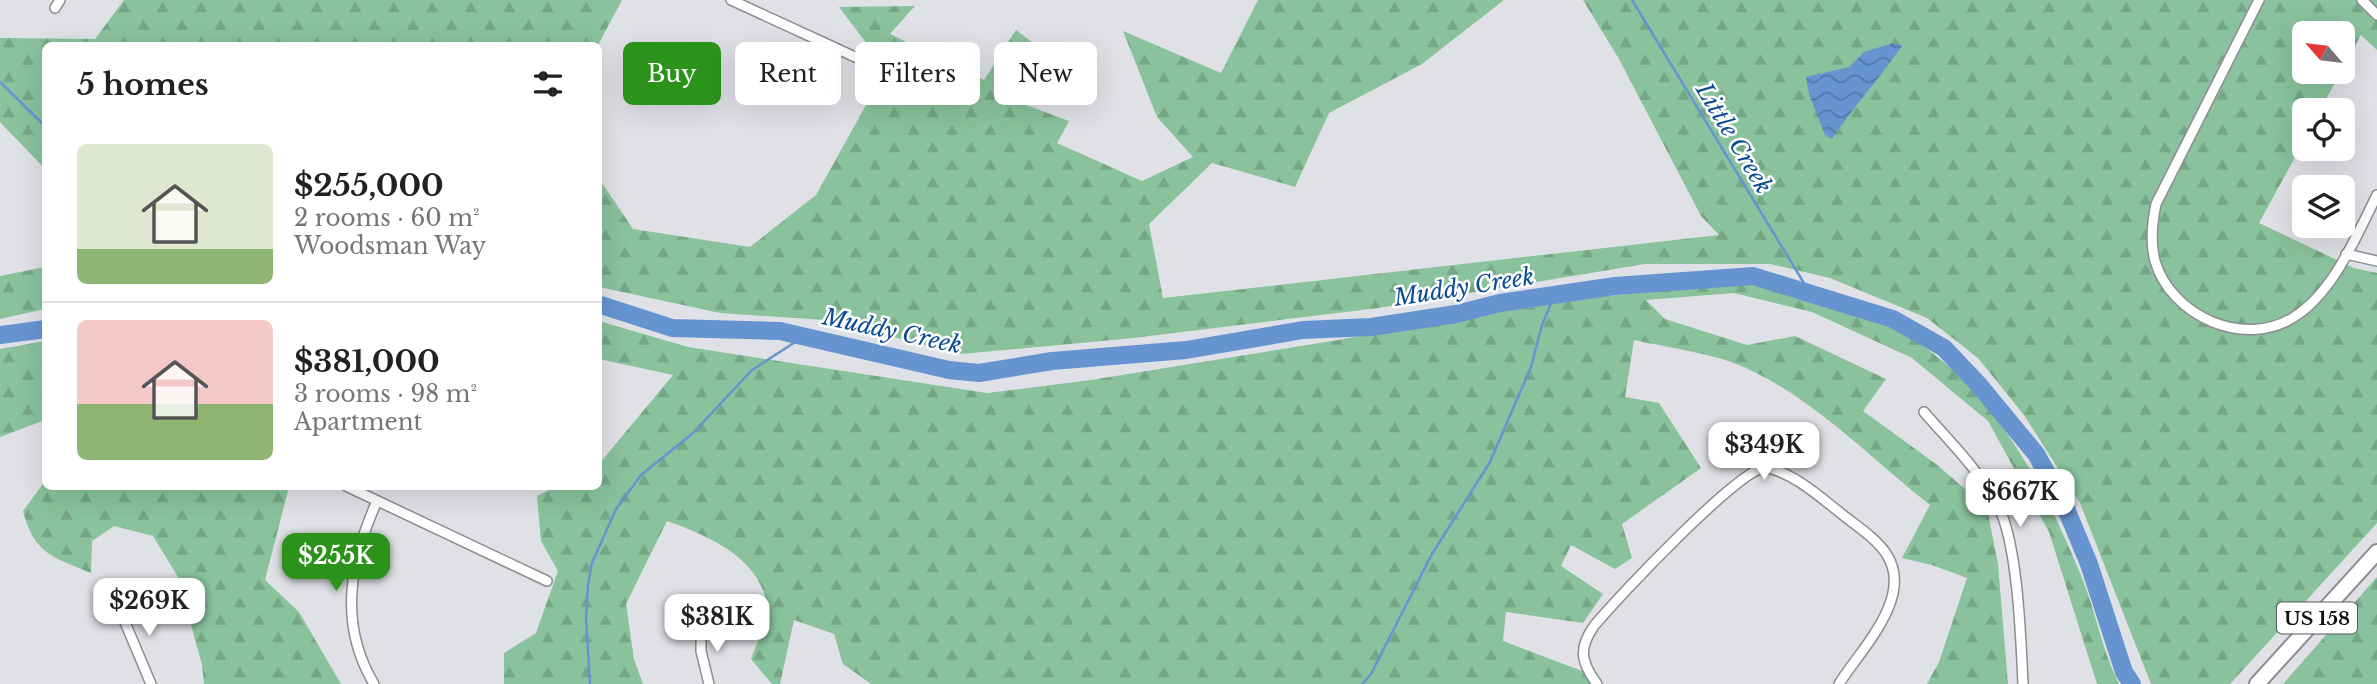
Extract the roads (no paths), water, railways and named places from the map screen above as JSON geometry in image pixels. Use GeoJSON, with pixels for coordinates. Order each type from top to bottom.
{"type":"FeatureCollection","features":[{"type":"Feature","properties":{"kind":"main road","name":"US 158"},"geometry":{"type":"LineString","coordinates":[[2258,684],[2377,552]]}},
{"type":"Feature","properties":{"kind":"street"},"geometry":{"type":"LineString","coordinates":[[731,0],[855,57]]}},
{"type":"Feature","properties":{"kind":"street"},"geometry":{"type":"LineString","coordinates":[[2259,0],[2156,204],[2151,238],[2156,263],[2175,297],[2195,314],[2227,327],[2253,329],[2282,323],[2304,309],[2346,254],[2377,195]]}},
{"type":"Feature","properties":{"kind":"street"},"geometry":{"type":"LineString","coordinates":[[2362,0],[2377,15]]}},
{"type":"Feature","properties":{"kind":"street"},"geometry":{"type":"LineString","coordinates":[[2346,254],[2377,261]]}},
{"type":"Feature","properties":{"kind":"street"},"geometry":{"type":"LineString","coordinates":[[1924,412],[1985,483],[1998,505],[2019,614],[2023,684]]}},
{"type":"Feature","properties":{"kind":"street"},"geometry":{"type":"LineString","coordinates":[[1597,684],[1581,656],[1583,644],[1594,626],[1694,523],[1745,476],[1765,467],[1785,474],[1828,503],[1873,539],[1891,562],[1895,580],[1891,600],[1839,684]]}},
{"type":"Feature","properties":{"kind":"street"},"geometry":{"type":"LineString","coordinates":[[354,490],[547,581]]}},
{"type":"Feature","properties":{"kind":"street"},"geometry":{"type":"LineString","coordinates":[[374,684],[359,650],[351,600],[355,557],[377,501]]}},
{"type":"Feature","properties":{"kind":"street"},"geometry":{"type":"LineString","coordinates":[[116,601],[151,684]]}},
{"type":"Feature","properties":{"kind":"street"},"geometry":{"type":"LineString","coordinates":[[701,628],[701,651],[709,684]]}},
{"type":"Feature","properties":{"kind":"water"},"geometry":{"type":"Polygon","coordinates":[[[1893,43],[1902,46],[1832,139],[1825,135],[1809,94],[1806,77],[1849,67],[1864,52],[1893,43]]]}},
{"type":"Feature","properties":{"kind":"waterway","name":"Little Creek"},"geometry":{"type":"LineString","coordinates":[[1632,0],[1810,293]]}},
{"type":"Feature","properties":{"kind":"waterway"},"geometry":{"type":"LineString","coordinates":[[0,82],[42,123]]}},
{"type":"Feature","properties":{"kind":"waterway","name":"Muddy Creek"},"geometry":{"type":"LineString","coordinates":[[602,305],[672,328],[780,331],[949,370],[979,373],[1052,361],[1186,350],[1303,330],[1371,327],[1456,314],[1500,303],[1615,286],[1753,276],[1893,319],[1944,348],[1979,385],[2036,454],[2064,504],[2089,564],[2124,672],[2132,684]]}},
{"type":"Feature","properties":{"kind":"waterway"},"geometry":{"type":"LineString","coordinates":[[1362,684],[1371,674],[1432,554],[1490,462],[1531,367],[1542,325],[1554,296]]}},
{"type":"Feature","properties":{"kind":"waterway","name":"Muddy Creek"},"geometry":{"type":"LineString","coordinates":[[0,335],[42,330]]}},
{"type":"Feature","properties":{"kind":"waterway"},"geometry":{"type":"LineString","coordinates":[[590,684],[586,618],[588,584],[592,563],[616,509],[641,475],[693,433],[752,370],[803,337]]}}]}
